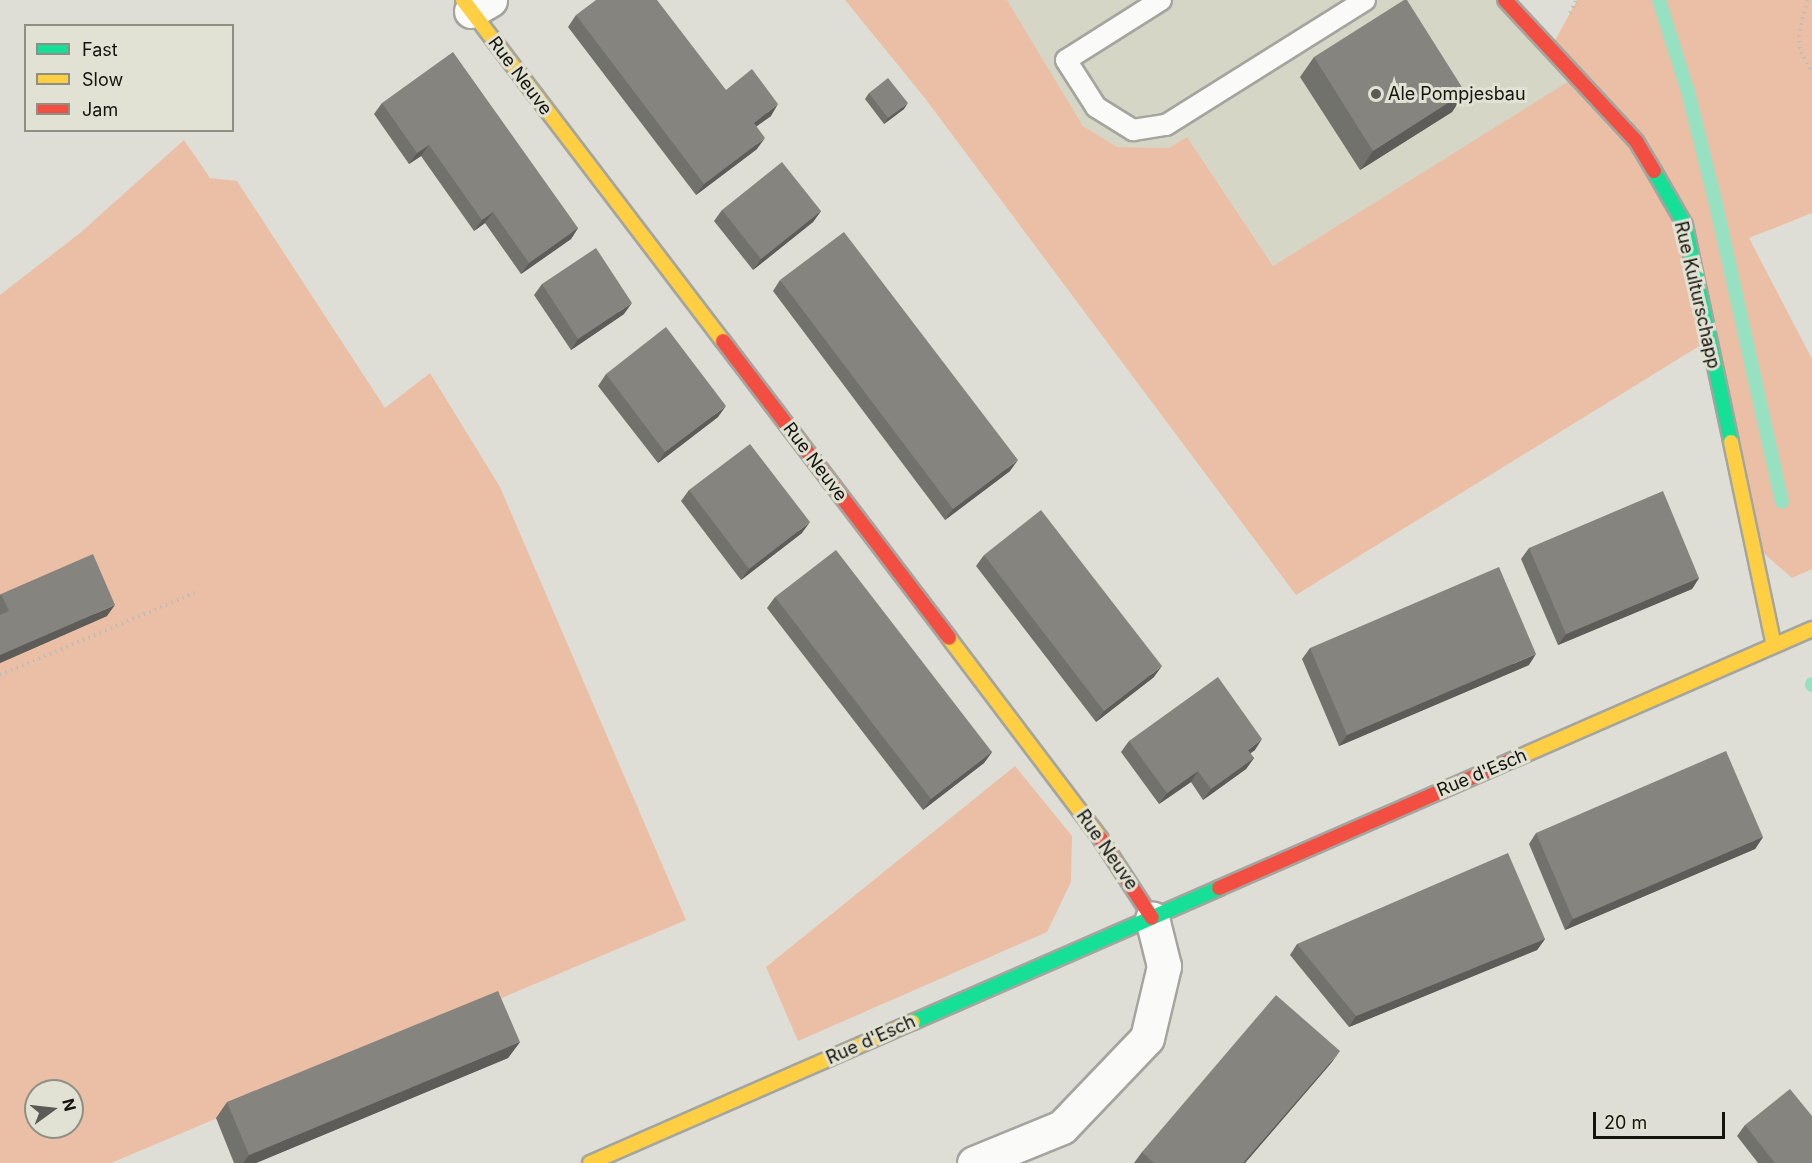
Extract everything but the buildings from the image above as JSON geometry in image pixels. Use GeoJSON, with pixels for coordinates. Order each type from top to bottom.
{"type":"FeatureCollection","features":[{"type":"Feature","properties":{"kind":"street","name":"Rue Kulturschapp"},"geometry":{"type":"LineString","coordinates":[[1506,0],[1636,141],[1685,225],[1774,646]]}},
{"type":"Feature","properties":{"kind":"street","name":"Rue Neuve"},"geometry":{"type":"LineString","coordinates":[[475,4],[1088,820],[1152,918]]}},
{"type":"Feature","properties":{"kind":"street","name":"Rue d'Esch"},"geometry":{"type":"LineString","coordinates":[[590,1163],[1812,629]]}},
{"type":"Feature","properties":{"kind":"street"},"geometry":{"type":"LineString","coordinates":[[974,1163],[1062,1127],[1147,1038],[1164,966],[1152,918]]}},
{"type":"Feature","properties":{"kind":"lane"},"geometry":{"type":"LineString","coordinates":[[1161,0],[1066,60],[1096,107],[1133,130],[1166,124],[1365,0]]}},
{"type":"Feature","properties":{"kind":"path"},"geometry":{"type":"LineString","coordinates":[[1807,0],[1799,35],[1801,52],[1812,72]]}},
{"type":"Feature","properties":{"kind":"path"},"geometry":{"type":"LineString","coordinates":[[0,675],[194,593]]}},
{"type":"Feature","properties":{"kind":"shaded area"},"geometry":{"type":"Polygon","coordinates":[[[845,0],[1007,0],[1083,126],[1117,147],[1169,148],[1187,137],[1273,266],[1574,78],[1550,50],[1577,0],[1812,0],[1812,213],[1749,238],[1812,359],[1812,569],[1792,578],[1753,544],[1709,340],[1296,595],[924,97],[845,0]]]}},
{"type":"Feature","properties":{"kind":"shaded area"},"geometry":{"type":"Polygon","coordinates":[[[1007,0],[1505,0],[1575,78],[1273,266],[1187,137],[1169,148],[1117,147],[1083,126],[1007,0]]]}},
{"type":"Feature","properties":{"kind":"shaded area"},"geometry":{"type":"Polygon","coordinates":[[[184,140],[210,178],[237,181],[385,408],[430,373],[500,487],[686,920],[111,1163],[0,1163],[0,295],[80,233],[184,140]]]}},
{"type":"Feature","properties":{"kind":"shaded area"},"geometry":{"type":"Polygon","coordinates":[[[1015,766],[1072,836],[1071,882],[1047,932],[798,1041],[766,967],[1015,766]]]}},
{"type":"Feature","properties":{"kind":"waterway"},"geometry":{"type":"LineString","coordinates":[[1659,0],[1688,92],[1715,200],[1782,502]]}},
{"type":"Feature","properties":{"kind":"traffic: fast"},"geometry":{"type":"LineString","coordinates":[[1654,171],[1685,225],[1731,442]]}},
{"type":"Feature","properties":{"kind":"traffic: fast"},"geometry":{"type":"LineString","coordinates":[[913,1022],[1219,888]]}},
{"type":"Feature","properties":{"kind":"traffic: slow"},"geometry":{"type":"LineString","coordinates":[[463,0],[723,341]]}},
{"type":"Feature","properties":{"kind":"traffic: slow"},"geometry":{"type":"LineString","coordinates":[[1731,442],[1774,646]]}},
{"type":"Feature","properties":{"kind":"traffic: slow"},"geometry":{"type":"LineString","coordinates":[[1517,758],[1812,629]]}},
{"type":"Feature","properties":{"kind":"traffic: slow"},"geometry":{"type":"LineString","coordinates":[[949,638],[1100,838]]}},
{"type":"Feature","properties":{"kind":"traffic: slow"},"geometry":{"type":"LineString","coordinates":[[590,1163],[913,1022]]}},
{"type":"Feature","properties":{"kind":"traffic: jam"},"geometry":{"type":"LineString","coordinates":[[1505,0],[1636,141],[1654,171]]}},
{"type":"Feature","properties":{"kind":"traffic: jam"},"geometry":{"type":"LineString","coordinates":[[723,341],[949,638]]}},
{"type":"Feature","properties":{"kind":"traffic: jam"},"geometry":{"type":"LineString","coordinates":[[1219,888],[1517,758]]}},
{"type":"Feature","properties":{"kind":"traffic: jam"},"geometry":{"type":"LineString","coordinates":[[1100,838],[1152,918]]}},
{"type":"Feature","properties":{"kind":"place","name":"Ale Pompjesbau"},"geometry":{"type":"Point","coordinates":[1376,94]}}]}
